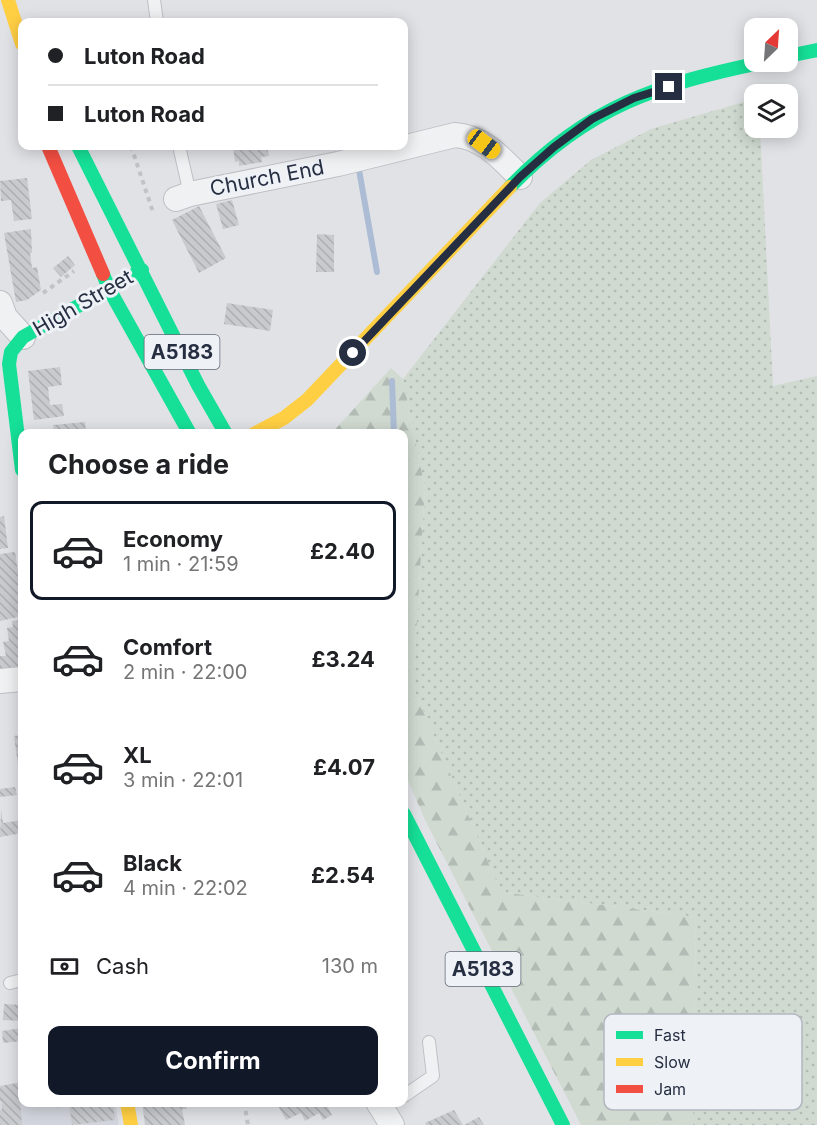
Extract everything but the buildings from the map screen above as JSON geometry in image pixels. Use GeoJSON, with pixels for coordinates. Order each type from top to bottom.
{"type":"FeatureCollection","features":[{"type":"Feature","properties":{"kind":"main road"},"geometry":{"type":"LineString","coordinates":[[8,0],[18,32]]}},
{"type":"Feature","properties":{"kind":"main road"},"geometry":{"type":"LineString","coordinates":[[798,54],[817,50]]}},
{"type":"Feature","properties":{"kind":"main road"},"geometry":{"type":"LineString","coordinates":[[263,429],[284,418],[308,400],[520,177],[554,147],[592,119],[634,98],[703,75],[744,66]]}},
{"type":"Feature","properties":{"kind":"main road","name":"A5183"},"geometry":{"type":"LineString","coordinates":[[50,150],[109,289],[187,429]]}},
{"type":"Feature","properties":{"kind":"main road","name":"A5183"},"geometry":{"type":"LineString","coordinates":[[80,150],[198,385],[223,429]]}},
{"type":"Feature","properties":{"kind":"main road","name":"High Street"},"geometry":{"type":"LineString","coordinates":[[18,437],[9,364],[11,352],[23,337],[142,270]]}},
{"type":"Feature","properties":{"kind":"main road","name":"A5183"},"geometry":{"type":"LineString","coordinates":[[408,822],[563,1125]]}},
{"type":"Feature","properties":{"kind":"main road"},"geometry":{"type":"LineString","coordinates":[[128,1107],[131,1124]]}},
{"type":"Feature","properties":{"kind":"street","name":"Church End"},"geometry":{"type":"LineString","coordinates":[[408,147],[455,135],[474,138],[498,154],[520,177]]}},
{"type":"Feature","properties":{"kind":"street","name":"Church End"},"geometry":{"type":"LineString","coordinates":[[183,196],[394,150]]}},
{"type":"Feature","properties":{"kind":"street","name":"High Street"},"geometry":{"type":"LineString","coordinates":[[0,303],[4,317],[23,337]]}},
{"type":"Feature","properties":{"kind":"street"},"geometry":{"type":"LineString","coordinates":[[0,681],[18,679]]}},
{"type":"Feature","properties":{"kind":"lane"},"geometry":{"type":"LineString","coordinates":[[154,0],[156,18]]}},
{"type":"Feature","properties":{"kind":"lane"},"geometry":{"type":"LineString","coordinates":[[179,150],[183,196]]}},
{"type":"Feature","properties":{"kind":"lane"},"geometry":{"type":"LineString","coordinates":[[10,983],[18,981]]}},
{"type":"Feature","properties":{"kind":"lane"},"geometry":{"type":"LineString","coordinates":[[408,1093],[434,1076],[429,1042]]}},
{"type":"Feature","properties":{"kind":"lane"},"geometry":{"type":"LineString","coordinates":[[114,1125],[131,1124]]}},
{"type":"Feature","properties":{"kind":"path"},"geometry":{"type":"LineString","coordinates":[[132,150],[153,212]]}},
{"type":"Feature","properties":{"kind":"path"},"geometry":{"type":"LineString","coordinates":[[245,1107],[248,1125]]}},
{"type":"Feature","properties":{"kind":"shaded area"},"geometry":{"type":"Polygon","coordinates":[[[18,1100],[18,1107],[116,1107],[119,1125],[0,1125],[0,1103],[18,1100]]]}},
{"type":"Feature","properties":{"kind":"green space"},"geometry":{"type":"Polygon","coordinates":[[[744,102],[744,138],[761,138],[773,386],[817,376],[817,1125],[693,1125],[693,1110],[802,1110],[802,1014],[695,1014],[696,917],[501,892],[413,687],[425,488],[403,379],[540,203],[591,160],[651,129],[744,102]]]}},
{"type":"Feature","properties":{"kind":"green space"},"geometry":{"type":"Polygon","coordinates":[[[391,368],[403,379],[425,488],[413,687],[501,892],[696,917],[695,1014],[604,1014],[604,1110],[693,1110],[693,1125],[581,1125],[425,820],[408,780],[408,429],[336,429],[391,368]]]}},
{"type":"Feature","properties":{"kind":"waterway"},"geometry":{"type":"LineString","coordinates":[[358,164],[377,272]]}},
{"type":"Feature","properties":{"kind":"waterway"},"geometry":{"type":"LineString","coordinates":[[392,381],[394,429]]}},
{"type":"Feature","properties":{"kind":"traffic: fast"},"geometry":{"type":"LineString","coordinates":[[798,54],[817,50]]}},
{"type":"Feature","properties":{"kind":"traffic: fast"},"geometry":{"type":"LineString","coordinates":[[510,187],[539,159],[568,136],[626,102],[691,79],[744,66]]}},
{"type":"Feature","properties":{"kind":"traffic: fast"},"geometry":{"type":"LineString","coordinates":[[80,150],[198,385],[223,429]]}},
{"type":"Feature","properties":{"kind":"traffic: fast"},"geometry":{"type":"LineString","coordinates":[[18,437],[9,364],[11,352],[23,337],[142,270]]}},
{"type":"Feature","properties":{"kind":"traffic: fast"},"geometry":{"type":"LineString","coordinates":[[103,274],[109,289],[187,429]]}},
{"type":"Feature","properties":{"kind":"traffic: fast"},"geometry":{"type":"LineString","coordinates":[[408,822],[563,1125]]}},
{"type":"Feature","properties":{"kind":"traffic: slow"},"geometry":{"type":"LineString","coordinates":[[8,0],[18,31]]}},
{"type":"Feature","properties":{"kind":"traffic: slow"},"geometry":{"type":"LineString","coordinates":[[263,429],[284,418],[307,400],[510,187]]}},
{"type":"Feature","properties":{"kind":"traffic: slow"},"geometry":{"type":"LineString","coordinates":[[128,1107],[131,1125]]}},
{"type":"Feature","properties":{"kind":"traffic: jam"},"geometry":{"type":"LineString","coordinates":[[50,150],[103,274]]}},
{"type":"Feature","properties":{"kind":"route"},"geometry":{"type":"LineString","coordinates":[[353,353],[520,177],[554,147],[592,119],[634,98],[669,87]]}}]}
